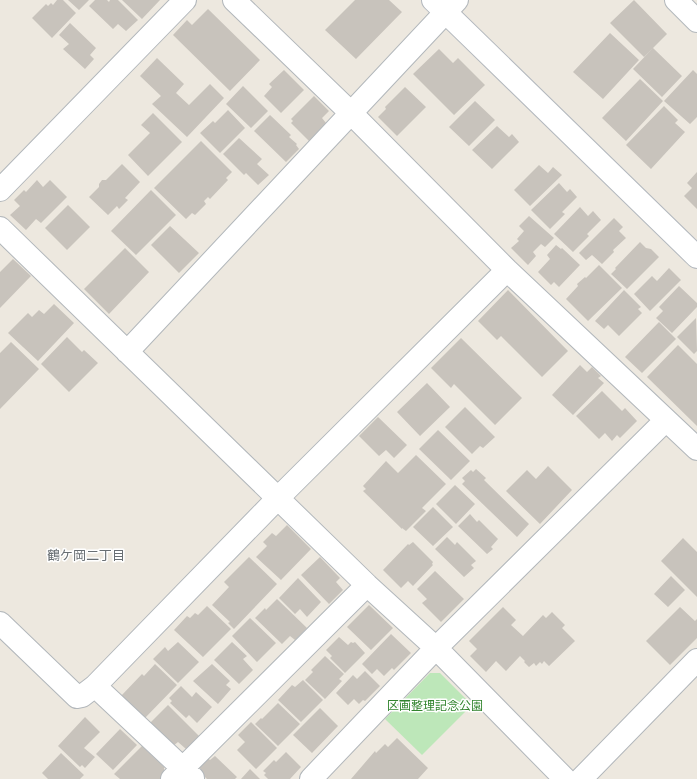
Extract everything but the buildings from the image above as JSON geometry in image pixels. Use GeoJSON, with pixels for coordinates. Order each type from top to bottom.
{"type":"FeatureCollection","features":[{"type":"Feature","properties":{"kind":"street"},"geometry":{"type":"LineString","coordinates":[[0,190],[185,0]]}},
{"type":"Feature","properties":{"kind":"street"},"geometry":{"type":"LineString","coordinates":[[234,0],[351,113],[508,270],[697,450]]}},
{"type":"Feature","properties":{"kind":"street"},"geometry":{"type":"LineString","coordinates":[[676,0],[697,21]]}},
{"type":"Feature","properties":{"kind":"street"},"geometry":{"type":"LineString","coordinates":[[127,352],[351,113],[445,4],[697,257]]}},
{"type":"Feature","properties":{"kind":"street"},"geometry":{"type":"LineString","coordinates":[[0,228],[367,585],[436,648],[565,779]]}},
{"type":"Feature","properties":{"kind":"street"},"geometry":{"type":"LineString","coordinates":[[0,623],[76,697],[82,696],[95,686],[278,498],[508,270]]}},
{"type":"Feature","properties":{"kind":"street"},"geometry":{"type":"LineString","coordinates":[[311,779],[436,648],[666,420]]}},
{"type":"Feature","properties":{"kind":"street"},"geometry":{"type":"LineString","coordinates":[[95,686],[183,775],[367,585]]}},
{"type":"Feature","properties":{"kind":"street"},"geometry":{"type":"LineString","coordinates":[[581,779],[697,660]]}},
{"type":"Feature","properties":{"kind":"green space","name":"区画整理記念公園"},"geometry":{"type":"Polygon","coordinates":[[[430,673],[440,673],[472,705],[422,755],[385,719],[430,673]]]}},
{"type":"Feature","properties":{"kind":"district","name":"鶴ケ岡二丁目"},"geometry":{"type":"Point","coordinates":[86,555]}}]}
